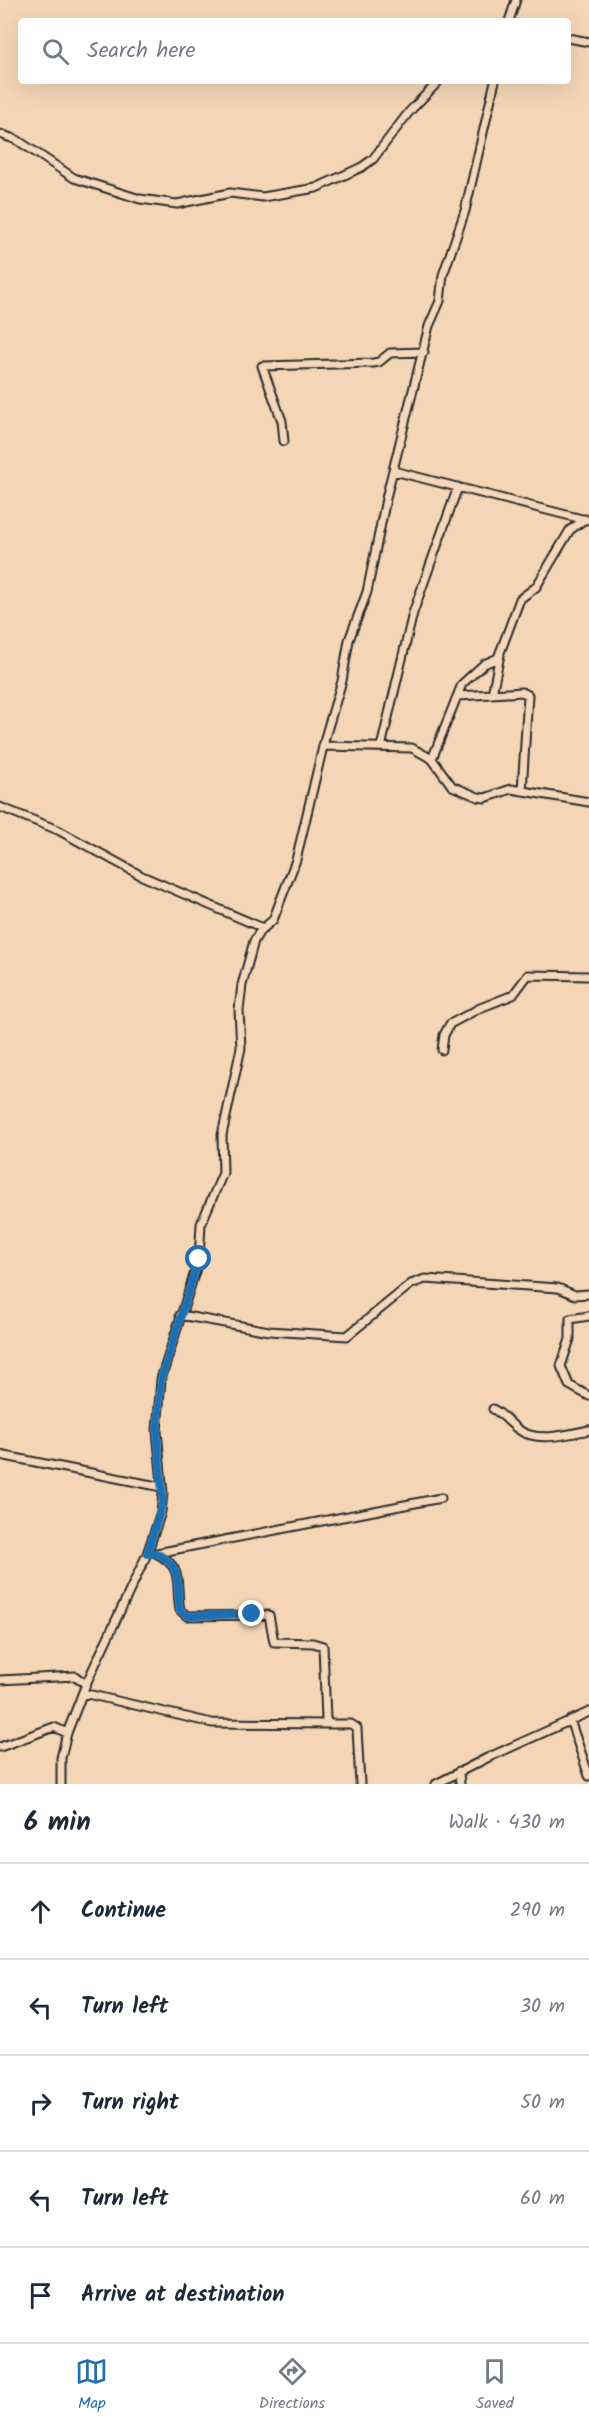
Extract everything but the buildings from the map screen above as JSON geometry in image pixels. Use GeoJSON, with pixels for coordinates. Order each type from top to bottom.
{"type":"FeatureCollection","features":[{"type":"Feature","properties":{"kind":"street"},"geometry":{"type":"LineString","coordinates":[[510,18],[516,0]]}},
{"type":"Feature","properties":{"kind":"street"},"geometry":{"type":"LineString","coordinates":[[571,39],[589,42]]}},
{"type":"Feature","properties":{"kind":"street"},"geometry":{"type":"LineString","coordinates":[[0,134],[17,140],[74,178],[140,199],[177,204],[230,193],[263,197],[316,188],[362,167],[373,159],[409,112],[436,84]]}},
{"type":"Feature","properties":{"kind":"street"},"geometry":{"type":"LineString","coordinates":[[61,1784],[60,1758],[67,1733],[86,1684],[147,1554],[161,1512],[162,1487],[157,1408],[161,1379],[199,1259],[201,1224],[223,1173],[222,1135],[241,1048],[240,996],[250,951],[263,928],[273,920],[296,860],[323,746],[342,681],[349,640],[367,592],[429,326],[440,301],[443,275],[465,211],[494,84]]}},
{"type":"Feature","properties":{"kind":"street"},"geometry":{"type":"LineString","coordinates":[[284,441],[275,397],[262,366],[373,363],[379,362],[390,353],[424,352]]}},
{"type":"Feature","properties":{"kind":"street"},"geometry":{"type":"LineString","coordinates":[[394,471],[587,520]]}},
{"type":"Feature","properties":{"kind":"street"},"geometry":{"type":"LineString","coordinates":[[381,747],[413,613],[458,487]]}},
{"type":"Feature","properties":{"kind":"street"},"geometry":{"type":"LineString","coordinates":[[492,694],[495,691],[500,655],[520,599],[536,586],[570,530],[587,520]]}},
{"type":"Feature","properties":{"kind":"street"},"geometry":{"type":"LineString","coordinates":[[432,759],[462,684],[484,664],[500,655]]}},
{"type":"Feature","properties":{"kind":"street"},"geometry":{"type":"LineString","coordinates":[[458,696],[522,692],[528,695],[522,791]]}},
{"type":"Feature","properties":{"kind":"street"},"geometry":{"type":"LineString","coordinates":[[323,746],[412,748],[432,759],[452,786],[468,795],[486,798],[507,789],[589,802]]}},
{"type":"Feature","properties":{"kind":"street"},"geometry":{"type":"LineString","coordinates":[[0,807],[58,830],[142,876],[263,928]]}},
{"type":"Feature","properties":{"kind":"street"},"geometry":{"type":"LineString","coordinates":[[442,1050],[444,1035],[450,1024],[480,1008],[513,995],[528,975],[589,976]]}},
{"type":"Feature","properties":{"kind":"street"},"geometry":{"type":"LineString","coordinates":[[180,1314],[269,1331],[347,1336],[411,1284],[425,1279],[558,1288],[575,1295],[589,1294]]}},
{"type":"Feature","properties":{"kind":"street"},"geometry":{"type":"LineString","coordinates":[[589,1316],[570,1318],[570,1339],[561,1366],[569,1385],[589,1396]]}},
{"type":"Feature","properties":{"kind":"street"},"geometry":{"type":"LineString","coordinates":[[493,1409],[505,1416],[519,1430],[531,1435],[559,1436],[589,1430]]}},
{"type":"Feature","properties":{"kind":"street"},"geometry":{"type":"LineString","coordinates":[[0,1455],[162,1487]]}},
{"type":"Feature","properties":{"kind":"street"},"geometry":{"type":"LineString","coordinates":[[147,1554],[441,1498]]}},
{"type":"Feature","properties":{"kind":"street"},"geometry":{"type":"LineString","coordinates":[[156,1553],[170,1561],[176,1569],[180,1610],[187,1616],[269,1615],[274,1642],[313,1643],[322,1646],[325,1712],[329,1724]]}},
{"type":"Feature","properties":{"kind":"street"},"geometry":{"type":"LineString","coordinates":[[0,1680],[75,1676],[86,1684]]}},
{"type":"Feature","properties":{"kind":"street"},"geometry":{"type":"LineString","coordinates":[[83,1693],[212,1723],[351,1724],[357,1728],[360,1784]]}},
{"type":"Feature","properties":{"kind":"street"},"geometry":{"type":"LineString","coordinates":[[436,1784],[459,1771],[589,1712]]}},
{"type":"Feature","properties":{"kind":"street"},"geometry":{"type":"LineString","coordinates":[[570,1720],[589,1776]]}},
{"type":"Feature","properties":{"kind":"street"},"geometry":{"type":"LineString","coordinates":[[0,1747],[54,1727],[67,1733]]}},
{"type":"Feature","properties":{"kind":"street"},"geometry":{"type":"LineString","coordinates":[[459,1771],[460,1784]]}},
{"type":"Feature","properties":{"kind":"route"},"geometry":{"type":"LineString","coordinates":[[199,1259],[194,1278],[185,1297],[161,1379],[157,1431],[163,1502],[147,1554],[156,1553],[174,1565],[180,1610],[187,1616],[252,1614]]}}]}
